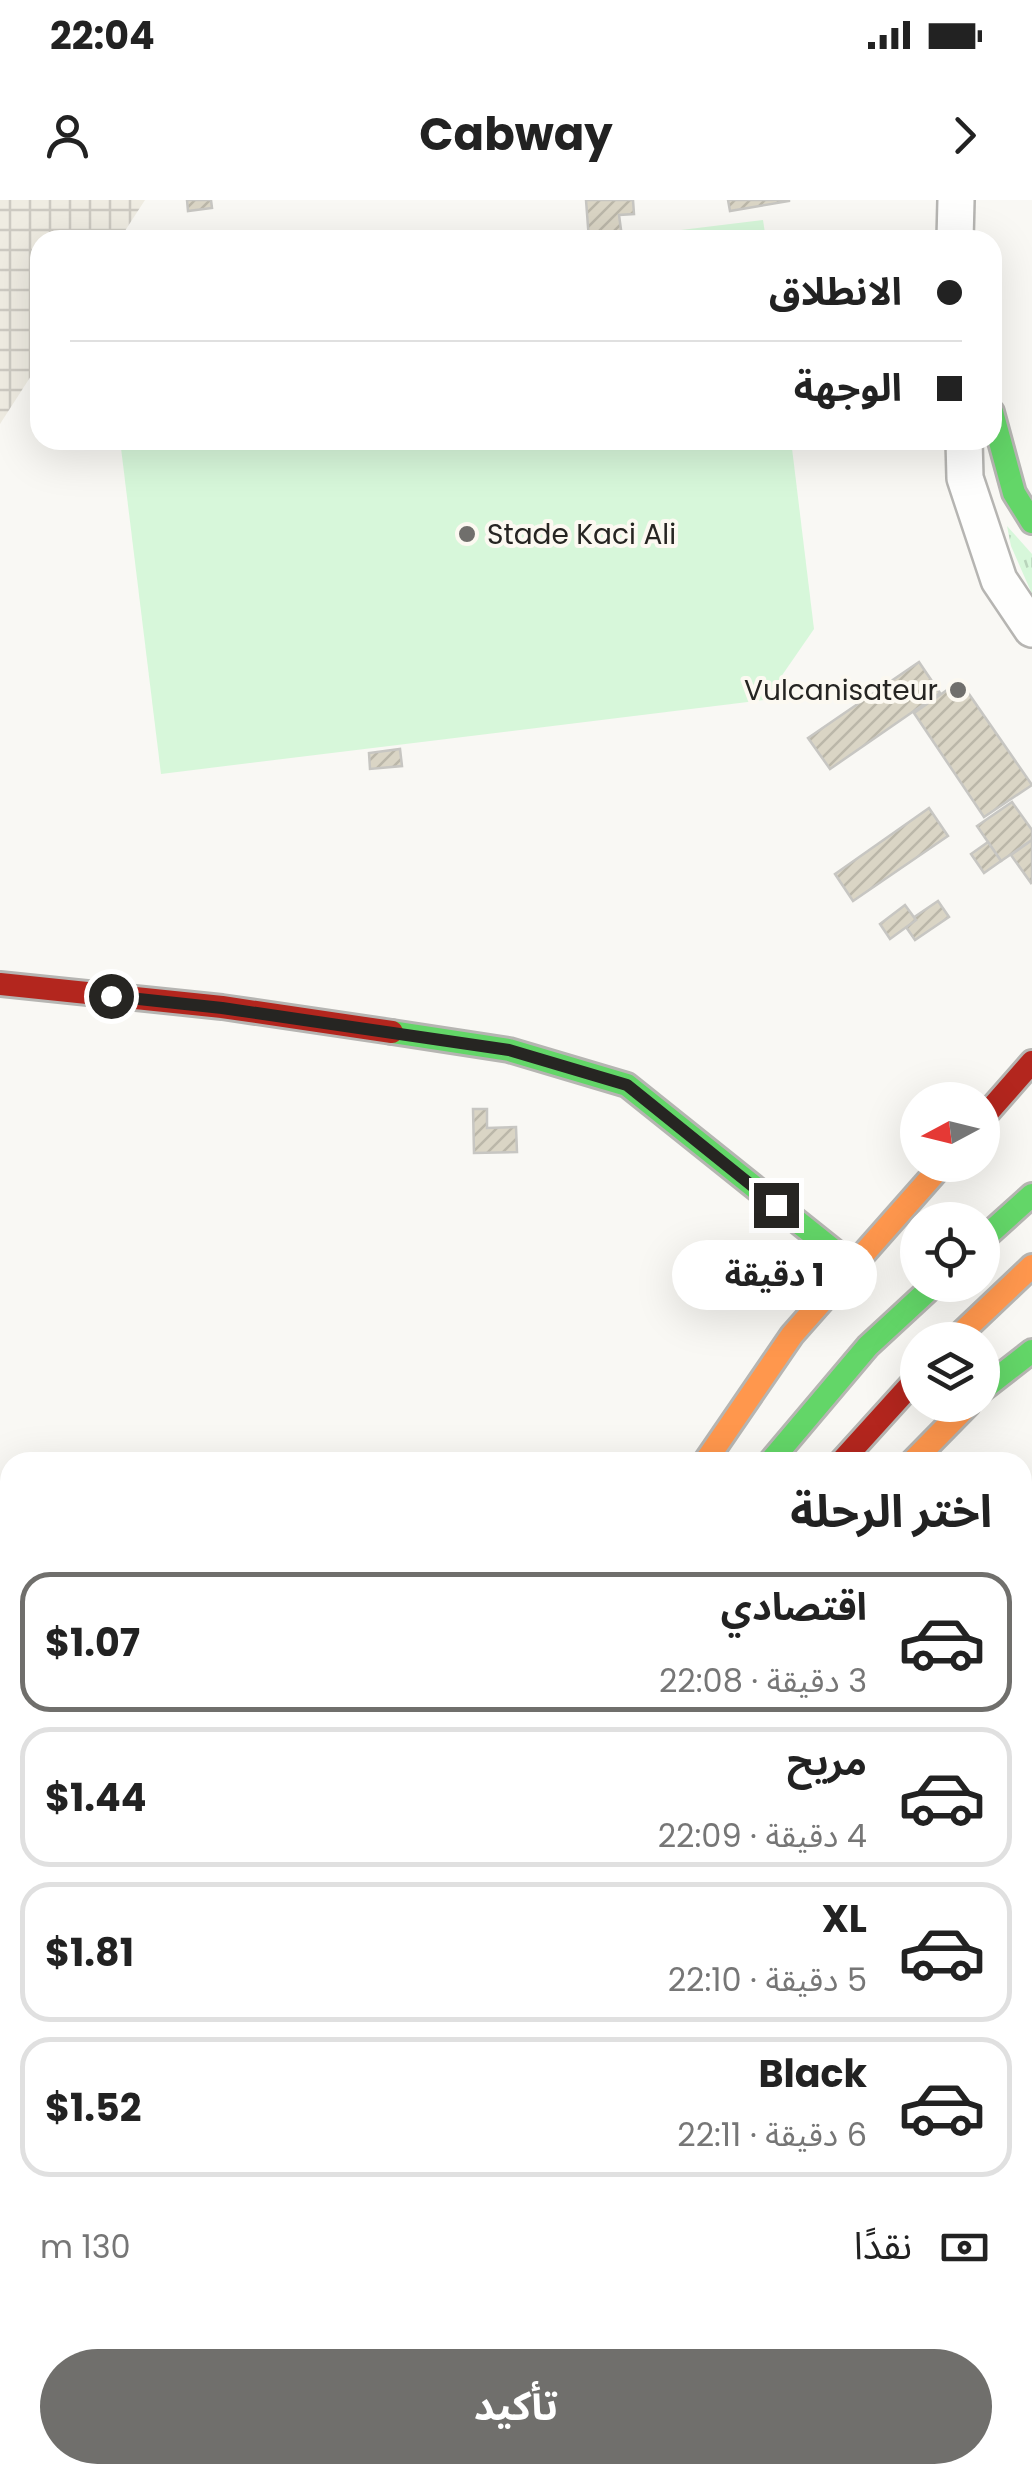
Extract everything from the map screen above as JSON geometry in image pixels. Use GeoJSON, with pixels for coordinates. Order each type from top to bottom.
{"type":"FeatureCollection","features":[{"type":"Feature","properties":{"kind":"main road"},"geometry":{"type":"LineString","coordinates":[[1002,448],[1014,492],[1032,522]]}},
{"type":"Feature","properties":{"kind":"main road"},"geometry":{"type":"LineString","coordinates":[[0,984],[222,1008],[509,1050],[627,1085],[852,1266]]}},
{"type":"Feature","properties":{"kind":"main road"},"geometry":{"type":"LineString","coordinates":[[1000,1098],[1032,1062]]}},
{"type":"Feature","properties":{"kind":"main road"},"geometry":{"type":"LineString","coordinates":[[711,1452],[792,1335],[927,1182]]}},
{"type":"Feature","properties":{"kind":"main road"},"geometry":{"type":"LineString","coordinates":[[1000,1224],[1032,1195]]}},
{"type":"Feature","properties":{"kind":"main road"},"geometry":{"type":"LineString","coordinates":[[973,1322],[1032,1266]]}},
{"type":"Feature","properties":{"kind":"main road"},"geometry":{"type":"LineString","coordinates":[[778,1452],[868,1346],[916,1302]]}},
{"type":"Feature","properties":{"kind":"main road"},"geometry":{"type":"LineString","coordinates":[[1000,1376],[1032,1351]]}},
{"type":"Feature","properties":{"kind":"main road"},"geometry":{"type":"LineString","coordinates":[[850,1452],[900,1397]]}},
{"type":"Feature","properties":{"kind":"main road"},"geometry":{"type":"LineString","coordinates":[[922,1452],[951,1422]]}},
{"type":"Feature","properties":{"kind":"street"},"geometry":{"type":"LineString","coordinates":[[956,200],[956,230]]}},
{"type":"Feature","properties":{"kind":"street"},"geometry":{"type":"LineString","coordinates":[[965,450],[966,478],[999,580],[1032,629]]}},
{"type":"Feature","properties":{"kind":"shaded area"},"geometry":{"type":"Polygon","coordinates":[[[0,200],[145,200],[126,230],[30,230],[30,378],[0,424],[0,200]]]}},
{"type":"Feature","properties":{"kind":"green space"},"geometry":{"type":"Polygon","coordinates":[[[763,220],[764,230],[681,230],[763,220]]]}},
{"type":"Feature","properties":{"kind":"green space","name":"Stade Kaci Ali"},"geometry":{"type":"Polygon","coordinates":[[[121,450],[792,450],[814,629],[765,700],[161,774],[121,450]]]}},
{"type":"Feature","properties":{"kind":"green space"},"geometry":{"type":"Polygon","coordinates":[[[1007,526],[1032,554],[1032,594],[1011,546],[1007,526]]]}},
{"type":"Feature","properties":{"kind":"building"},"geometry":{"type":"Polygon","coordinates":[[[187,200],[211,200],[212,208],[188,211],[187,200]]]}},
{"type":"Feature","properties":{"kind":"building"},"geometry":{"type":"Polygon","coordinates":[[[586,200],[633,200],[634,214],[619,215],[621,230],[588,230],[586,200]]]}},
{"type":"Feature","properties":{"kind":"building"},"geometry":{"type":"Polygon","coordinates":[[[728,200],[789,200],[789,201],[730,211],[728,200]]]}},
{"type":"Feature","properties":{"kind":"building"},"geometry":{"type":"Polygon","coordinates":[[[919,662],[940,693],[830,769],[808,738],[919,662]]]}},
{"type":"Feature","properties":{"kind":"building"},"geometry":{"type":"Polygon","coordinates":[[[960,681],[1032,785],[984,817],[914,713],[960,681]]]}},
{"type":"Feature","properties":{"kind":"building"},"geometry":{"type":"Polygon","coordinates":[[[400,749],[402,766],[370,769],[369,753],[400,749]]]}},
{"type":"Feature","properties":{"kind":"building"},"geometry":{"type":"Polygon","coordinates":[[[1012,802],[1032,830],[1032,840],[1001,861],[977,826],[1012,802]]]}},
{"type":"Feature","properties":{"kind":"building"},"geometry":{"type":"Polygon","coordinates":[[[929,808],[948,836],[853,901],[835,874],[929,808]]]}},
{"type":"Feature","properties":{"kind":"building"},"geometry":{"type":"Polygon","coordinates":[[[1032,840],[1032,882],[1031,883],[1011,855],[1032,840]]]}},
{"type":"Feature","properties":{"kind":"building"},"geometry":{"type":"Polygon","coordinates":[[[988,842],[1001,861],[984,873],[971,854],[988,842]]]}},
{"type":"Feature","properties":{"kind":"building"},"geometry":{"type":"Polygon","coordinates":[[[938,901],[949,917],[915,940],[904,924],[938,901]]]}},
{"type":"Feature","properties":{"kind":"building"},"geometry":{"type":"Polygon","coordinates":[[[905,905],[916,920],[890,939],[880,924],[905,905]]]}},
{"type":"Feature","properties":{"kind":"building"},"geometry":{"type":"Polygon","coordinates":[[[473,1109],[487,1109],[487,1128],[516,1127],[517,1152],[474,1153],[473,1109]]]}},
{"type":"Feature","properties":{"kind":"traffic: fast"},"geometry":{"type":"LineString","coordinates":[[1002,449],[1014,493],[1032,522]]}},
{"type":"Feature","properties":{"kind":"traffic: fast"},"geometry":{"type":"LineString","coordinates":[[392,1032],[509,1050],[627,1085],[853,1266]]}},
{"type":"Feature","properties":{"kind":"traffic: fast"},"geometry":{"type":"LineString","coordinates":[[1000,1224],[1032,1195]]}},
{"type":"Feature","properties":{"kind":"traffic: fast"},"geometry":{"type":"LineString","coordinates":[[778,1452],[868,1346],[916,1302]]}},
{"type":"Feature","properties":{"kind":"traffic: fast"},"geometry":{"type":"LineString","coordinates":[[1000,1376],[1032,1351]]}},
{"type":"Feature","properties":{"kind":"traffic: slow"},"geometry":{"type":"LineString","coordinates":[[712,1452],[792,1335],[927,1182]]}},
{"type":"Feature","properties":{"kind":"traffic: slow"},"geometry":{"type":"LineString","coordinates":[[973,1322],[1032,1266]]}},
{"type":"Feature","properties":{"kind":"traffic: slow"},"geometry":{"type":"LineString","coordinates":[[922,1452],[951,1422]]}},
{"type":"Feature","properties":{"kind":"traffic: jam"},"geometry":{"type":"LineString","coordinates":[[0,984],[222,1007],[392,1032]]}},
{"type":"Feature","properties":{"kind":"traffic: jam"},"geometry":{"type":"LineString","coordinates":[[1000,1098],[1032,1062]]}},
{"type":"Feature","properties":{"kind":"traffic: jam"},"geometry":{"type":"LineString","coordinates":[[850,1452],[900,1397]]}},
{"type":"Feature","properties":{"kind":"place","name":"Stade Kaci Ali"},"geometry":{"type":"Point","coordinates":[467,534]}},
{"type":"Feature","properties":{"kind":"place","name":"Vulcanisateur"},"geometry":{"type":"Point","coordinates":[958,690]}},
{"type":"Feature","properties":{"kind":"route"},"geometry":{"type":"LineString","coordinates":[[111,996],[222,1008],[509,1050],[627,1085],[776,1205]]}}]}
